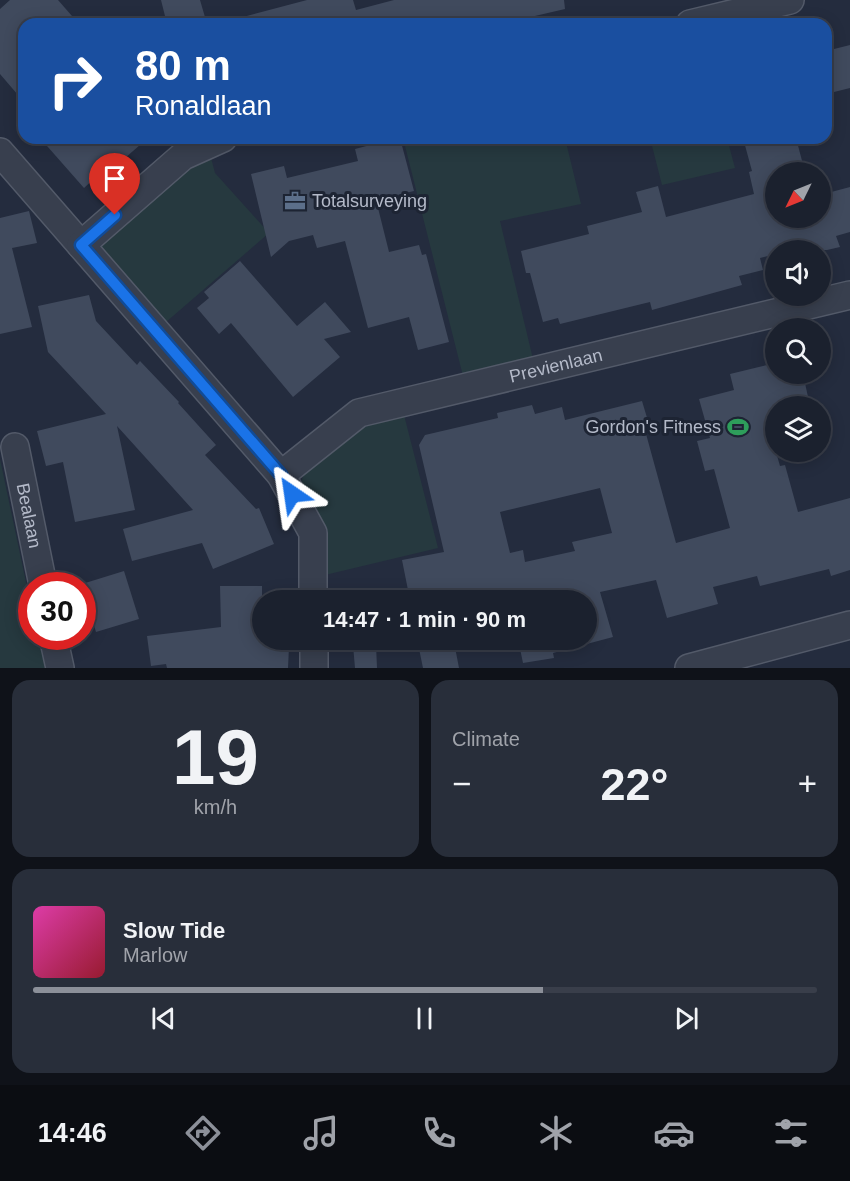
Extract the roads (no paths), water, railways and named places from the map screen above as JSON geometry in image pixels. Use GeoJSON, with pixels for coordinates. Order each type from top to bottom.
{"type":"FeatureCollection","features":[{"type":"Feature","properties":{"kind":"street"},"geometry":{"type":"LineString","coordinates":[[715,18],[790,0]]}},
{"type":"Feature","properties":{"kind":"street"},"geometry":{"type":"LineString","coordinates":[[81,245],[183,156],[210,144]]}},
{"type":"Feature","properties":{"kind":"street"},"geometry":{"type":"LineString","coordinates":[[0,152],[281,475],[313,533],[313,590]]}},
{"type":"Feature","properties":{"kind":"street","name":"Previenlaan"},"geometry":{"type":"LineString","coordinates":[[281,475],[359,413],[850,295]]}},
{"type":"Feature","properties":{"kind":"street","name":"Bealaan"},"geometry":{"type":"LineString","coordinates":[[15,447],[40,572]]}},
{"type":"Feature","properties":{"kind":"street"},"geometry":{"type":"LineString","coordinates":[[689,668],[850,625]]}},
{"type":"Feature","properties":{"kind":"street"},"geometry":{"type":"LineString","coordinates":[[56,650],[60,668]]}},
{"type":"Feature","properties":{"kind":"street"},"geometry":{"type":"LineString","coordinates":[[314,650],[314,668]]}},
{"type":"Feature","properties":{"kind":"place","name":"Totalsurveying"},"geometry":{"type":"Point","coordinates":[295,201]}},
{"type":"Feature","properties":{"kind":"place","name":"Gordon's Fitness"},"geometry":{"type":"Point","coordinates":[738,427]}}]}
